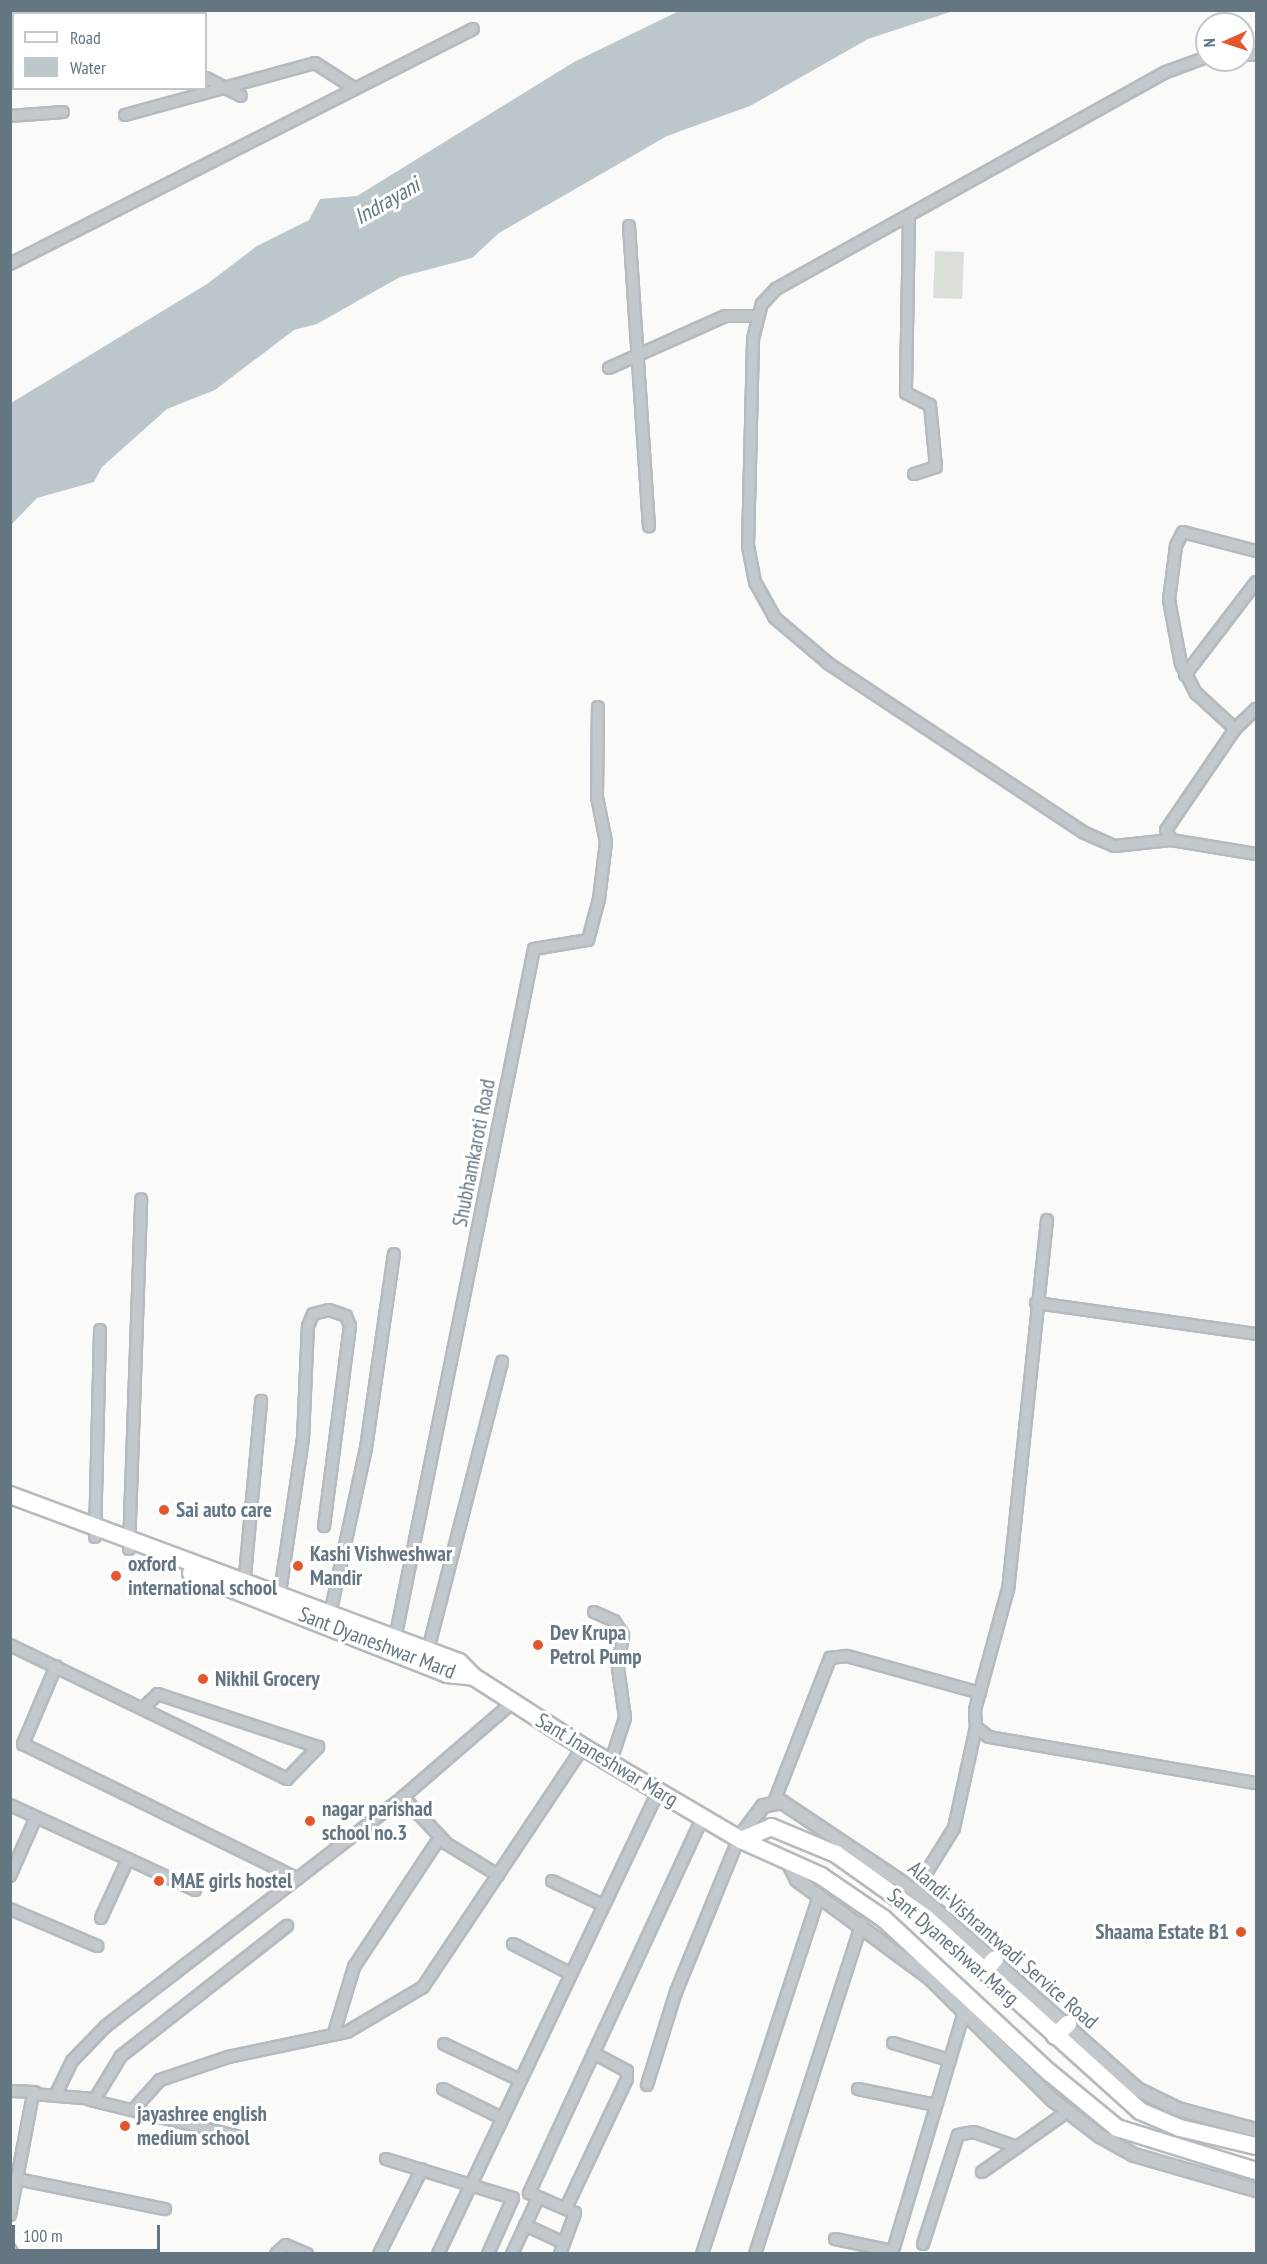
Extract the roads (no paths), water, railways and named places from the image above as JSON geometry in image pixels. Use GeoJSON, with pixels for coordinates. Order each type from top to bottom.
{"type":"FeatureCollection","features":[{"type":"Feature","properties":{"kind":"main road"},"geometry":{"type":"LineString","coordinates":[[10,1496],[60,1519],[330,1618],[426,1656]]}},
{"type":"Feature","properties":{"kind":"main road"},"geometry":{"type":"LineString","coordinates":[[10,1508],[60,1519]]}},
{"type":"Feature","properties":{"kind":"main road","name":"Sant Jnaneshwar Marg"},"geometry":{"type":"LineString","coordinates":[[426,1656],[459,1662],[474,1677],[583,1747],[740,1839]]}},
{"type":"Feature","properties":{"kind":"main road","name":"Sant Dyaneshwar Marg"},"geometry":{"type":"LineString","coordinates":[[740,1839],[771,1827],[837,1854],[990,1965],[1054,2036],[1140,2111],[1180,2128],[1257,2146]]}},
{"type":"Feature","properties":{"kind":"main road","name":"Sant Dyaneshwar Marg"},"geometry":{"type":"LineString","coordinates":[[740,1839],[821,1876],[884,1919],[1050,2073],[1118,2128],[1257,2171]]}},
{"type":"Feature","properties":{"kind":"main road"},"geometry":{"type":"LineString","coordinates":[[1054,2036],[1068,2024]]}},
{"type":"Feature","properties":{"kind":"street"},"geometry":{"type":"LineString","coordinates":[[10,264],[473,29]]}},
{"type":"Feature","properties":{"kind":"street"},"geometry":{"type":"LineString","coordinates":[[1195,61],[1166,72],[776,289],[758,316],[748,546],[755,582],[775,618],[828,663],[1083,832],[1114,846],[1171,840],[1257,854]]}},
{"type":"Feature","properties":{"kind":"street"},"geometry":{"type":"LineString","coordinates":[[125,115],[226,85],[315,63],[354,88]]}},
{"type":"Feature","properties":{"kind":"street"},"geometry":{"type":"LineString","coordinates":[[207,78],[226,85],[241,96]]}},
{"type":"Feature","properties":{"kind":"street"},"geometry":{"type":"LineString","coordinates":[[10,116],[63,112]]}},
{"type":"Feature","properties":{"kind":"street"},"geometry":{"type":"LineString","coordinates":[[909,217],[906,393],[930,405],[936,467],[914,474]]}},
{"type":"Feature","properties":{"kind":"street"},"geometry":{"type":"LineString","coordinates":[[629,226],[640,355],[649,526]]}},
{"type":"Feature","properties":{"kind":"street"},"geometry":{"type":"LineString","coordinates":[[609,368],[725,316],[758,316]]}},
{"type":"Feature","properties":{"kind":"street"},"geometry":{"type":"LineString","coordinates":[[1235,729],[1196,693],[1185,675],[1169,600],[1179,537],[1183,532],[1257,551]]}},
{"type":"Feature","properties":{"kind":"street"},"geometry":{"type":"LineString","coordinates":[[1185,675],[1257,582]]}},
{"type":"Feature","properties":{"kind":"street","name":"Shubhamkaroti Road"},"geometry":{"type":"LineString","coordinates":[[394,1643],[534,949],[588,940],[599,899],[606,842],[597,797],[598,707]]}},
{"type":"Feature","properties":{"kind":"street"},"geometry":{"type":"LineString","coordinates":[[1171,840],[1166,830],[1169,819],[1235,729],[1257,709]]}},
{"type":"Feature","properties":{"kind":"street"},"geometry":{"type":"LineString","coordinates":[[130,1544],[141,1199]]}},
{"type":"Feature","properties":{"kind":"street"},"geometry":{"type":"LineString","coordinates":[[915,1891],[954,1828],[976,1727],[980,1693],[1008,1590],[1036,1303],[1047,1220]]}},
{"type":"Feature","properties":{"kind":"street"},"geometry":{"type":"LineString","coordinates":[[330,1618],[366,1448],[394,1254]]}},
{"type":"Feature","properties":{"kind":"street"},"geometry":{"type":"LineString","coordinates":[[1036,1303],[1257,1334]]}},
{"type":"Feature","properties":{"kind":"street"},"geometry":{"type":"LineString","coordinates":[[279,1599],[303,1439],[308,1326],[313,1314],[329,1311],[346,1316],[350,1326],[324,1526]]}},
{"type":"Feature","properties":{"kind":"street"},"geometry":{"type":"LineString","coordinates":[[96,1532],[100,1330]]}},
{"type":"Feature","properties":{"kind":"street"},"geometry":{"type":"LineString","coordinates":[[426,1656],[502,1361]]}},
{"type":"Feature","properties":{"kind":"street"},"geometry":{"type":"LineString","coordinates":[[244,1586],[261,1401]]}},
{"type":"Feature","properties":{"kind":"street"},"geometry":{"type":"LineString","coordinates":[[594,1612],[614,1622],[623,1635],[618,1668],[625,1718],[610,1764]]}},
{"type":"Feature","properties":{"kind":"street"},"geometry":{"type":"LineString","coordinates":[[10,1645],[287,1779],[318,1747],[158,1694],[143,1708]]}},
{"type":"Feature","properties":{"kind":"street"},"geometry":{"type":"LineString","coordinates":[[647,2085],[676,1992],[740,1839],[757,1811],[774,1802],[830,1658],[847,1656],[980,1693]]}},
{"type":"Feature","properties":{"kind":"street"},"geometry":{"type":"LineString","coordinates":[[56,1666],[23,1744],[298,1879]]}},
{"type":"Feature","properties":{"kind":"street"},"geometry":{"type":"LineString","coordinates":[[56,2094],[72,2061],[106,2026],[402,1797],[513,1702]]}},
{"type":"Feature","properties":{"kind":"street"},"geometry":{"type":"LineString","coordinates":[[976,1727],[988,1737],[1257,1783]]}},
{"type":"Feature","properties":{"kind":"street"},"geometry":{"type":"LineString","coordinates":[[133,2110],[160,2080],[362,2025],[423,1987],[583,1747]]}},
{"type":"Feature","properties":{"kind":"street"},"geometry":{"type":"LineString","coordinates":[[438,2253],[602,1904],[658,1792]]}},
{"type":"Feature","properties":{"kind":"street"},"geometry":{"type":"LineString","coordinates":[[402,1797],[440,1837],[498,1875]]}},
{"type":"Feature","properties":{"kind":"street","name":"Alandi-Vishrantwadi Service Road"},"geometry":{"type":"LineString","coordinates":[[774,1802],[915,1891],[990,1965],[1068,2024],[1121,2077],[1154,2099],[1257,2130]]}},
{"type":"Feature","properties":{"kind":"street"},"geometry":{"type":"LineString","coordinates":[[10,1805],[195,1890]]}},
{"type":"Feature","properties":{"kind":"street"},"geometry":{"type":"LineString","coordinates":[[10,1876],[36,1817]]}},
{"type":"Feature","properties":{"kind":"street"},"geometry":{"type":"LineString","coordinates":[[525,2225],[562,2248],[575,2218],[566,2208],[529,2193],[703,1817]]}},
{"type":"Feature","properties":{"kind":"street"},"geometry":{"type":"LineString","coordinates":[[334,2033],[354,1967],[440,1837]]}},
{"type":"Feature","properties":{"kind":"street"},"geometry":{"type":"LineString","coordinates":[[101,1918],[128,1859]]}},
{"type":"Feature","properties":{"kind":"street"},"geometry":{"type":"LineString","coordinates":[[787,1860],[797,1880],[862,1923],[964,2012],[1068,2111],[1134,2154],[1257,2190]]}},
{"type":"Feature","properties":{"kind":"street"},"geometry":{"type":"LineString","coordinates":[[552,1881],[602,1904]]}},
{"type":"Feature","properties":{"kind":"street"},"geometry":{"type":"LineString","coordinates":[[702,2253],[819,1895]]}},
{"type":"Feature","properties":{"kind":"street"},"geometry":{"type":"LineString","coordinates":[[10,1910],[97,1946]]}},
{"type":"Feature","properties":{"kind":"street"},"geometry":{"type":"LineString","coordinates":[[755,2253],[862,1923]]}},
{"type":"Feature","properties":{"kind":"street"},"geometry":{"type":"LineString","coordinates":[[90,2100],[121,2056],[286,1926]]}},
{"type":"Feature","properties":{"kind":"street"},"geometry":{"type":"LineString","coordinates":[[513,1944],[571,1974]]}},
{"type":"Feature","properties":{"kind":"street"},"geometry":{"type":"LineString","coordinates":[[835,2239],[892,2252],[964,2012]]}},
{"type":"Feature","properties":{"kind":"street"},"geometry":{"type":"LineString","coordinates":[[444,2043],[520,2080]]}},
{"type":"Feature","properties":{"kind":"street"},"geometry":{"type":"LineString","coordinates":[[893,2043],[949,2060]]}},
{"type":"Feature","properties":{"kind":"street"},"geometry":{"type":"LineString","coordinates":[[566,2208],[627,2079],[627,2071],[593,2053]]}},
{"type":"Feature","properties":{"kind":"street"},"geometry":{"type":"LineString","coordinates":[[443,2089],[502,2118]]}},
{"type":"Feature","properties":{"kind":"street"},"geometry":{"type":"LineString","coordinates":[[858,2089],[935,2105]]}},
{"type":"Feature","properties":{"kind":"street"},"geometry":{"type":"LineString","coordinates":[[10,2091],[56,2094],[90,2100],[237,2136]]}},
{"type":"Feature","properties":{"kind":"street"},"geometry":{"type":"LineString","coordinates":[[10,2215],[35,2092]]}},
{"type":"Feature","properties":{"kind":"street"},"geometry":{"type":"LineString","coordinates":[[982,2172],[1068,2111]]}},
{"type":"Feature","properties":{"kind":"street"},"geometry":{"type":"LineString","coordinates":[[923,2244],[958,2135],[974,2132],[1017,2147]]}},
{"type":"Feature","properties":{"kind":"street"},"geometry":{"type":"LineString","coordinates":[[387,2159],[472,2182],[513,2198],[488,2253]]}},
{"type":"Feature","properties":{"kind":"street"},"geometry":{"type":"LineString","coordinates":[[379,2253],[422,2169]]}},
{"type":"Feature","properties":{"kind":"street"},"geometry":{"type":"LineString","coordinates":[[17,2179],[165,2209]]}},
{"type":"Feature","properties":{"kind":"street"},"geometry":{"type":"LineString","coordinates":[[512,2253],[538,2198]]}},
{"type":"Feature","properties":{"kind":"street"},"geometry":{"type":"LineString","coordinates":[[276,2253],[286,2245],[307,2253]]}},
{"type":"Feature","properties":{"kind":"water","name":"Indrayani"},"geometry":{"type":"Polygon","coordinates":[[[679,11],[953,11],[868,39],[750,106],[667,136],[499,233],[472,258],[400,277],[317,324],[294,330],[215,390],[167,409],[102,467],[94,482],[37,498],[11,525],[11,403],[207,284],[257,246],[309,220],[320,199],[357,196],[574,62],[679,11]]]}},
{"type":"Feature","properties":{"kind":"place","name":"Sai auto care"},"geometry":{"type":"Point","coordinates":[164,1510]}},
{"type":"Feature","properties":{"kind":"place","name":"Kashi Vishweshwar Mandir"},"geometry":{"type":"Point","coordinates":[298,1566]}},
{"type":"Feature","properties":{"kind":"place","name":"oxford international school"},"geometry":{"type":"Point","coordinates":[116,1576]}},
{"type":"Feature","properties":{"kind":"place","name":"Dev Krupa Petrol Pump"},"geometry":{"type":"Point","coordinates":[538,1645]}},
{"type":"Feature","properties":{"kind":"place","name":"Nikhil Grocery"},"geometry":{"type":"Point","coordinates":[203,1679]}},
{"type":"Feature","properties":{"kind":"place","name":"nagar parishad school no.3"},"geometry":{"type":"Point","coordinates":[310,1821]}},
{"type":"Feature","properties":{"kind":"place","name":"MAE girls hostel"},"geometry":{"type":"Point","coordinates":[159,1881]}},
{"type":"Feature","properties":{"kind":"place","name":"Shaama Estate B1"},"geometry":{"type":"Point","coordinates":[1241,1932]}},
{"type":"Feature","properties":{"kind":"place","name":"jayashree english medium school"},"geometry":{"type":"Point","coordinates":[125,2126]}}]}
